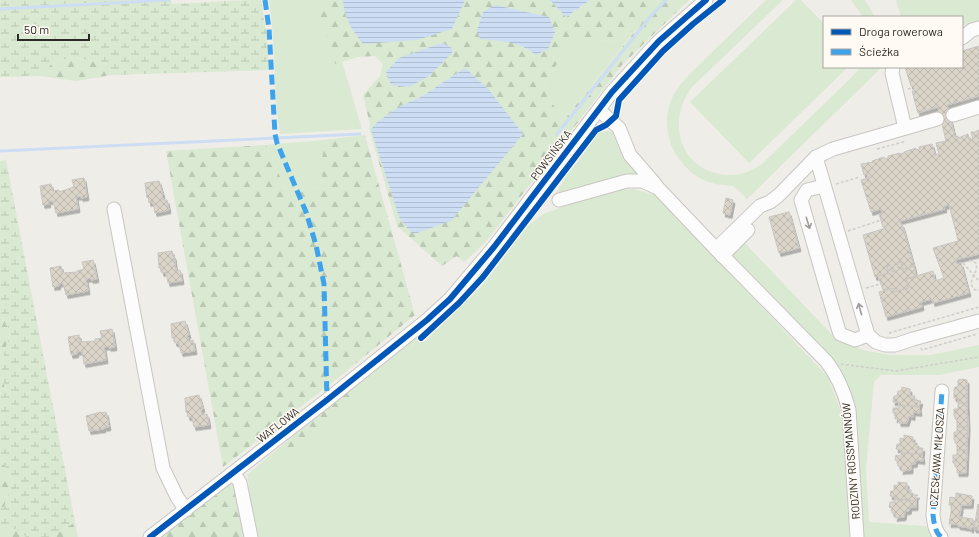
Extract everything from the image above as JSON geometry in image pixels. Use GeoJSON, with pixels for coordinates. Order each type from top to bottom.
{"type":"FeatureCollection","features":[{"type":"Feature","properties":{"kind":"street","name":"POWSIŃSKA"},"geometry":{"type":"LineString","coordinates":[[418,328],[450,299],[469,278],[625,77],[655,46],[706,0]]}},
{"type":"Feature","properties":{"kind":"street"},"geometry":{"type":"LineString","coordinates":[[963,37],[972,30],[979,28]]}},
{"type":"Feature","properties":{"kind":"street"},"geometry":{"type":"LineString","coordinates":[[893,68],[892,73],[906,132]]}},
{"type":"Feature","properties":{"kind":"street"},"geometry":{"type":"LineString","coordinates":[[953,114],[979,107]]}},
{"type":"Feature","properties":{"kind":"street","name":"RODZINY ROSSMANNÓW"},"geometry":{"type":"LineString","coordinates":[[599,110],[619,128],[630,155],[658,188],[830,366],[844,390],[849,410],[857,537]]}},
{"type":"Feature","properties":{"kind":"street"},"geometry":{"type":"LineString","coordinates":[[719,252],[760,206],[774,199],[816,158],[833,149],[906,132],[937,119]]}},
{"type":"Feature","properties":{"kind":"street"},"geometry":{"type":"LineString","coordinates":[[816,158],[868,335],[876,342],[886,345],[896,345],[979,321]]}},
{"type":"Feature","properties":{"kind":"street"},"geometry":{"type":"LineString","coordinates":[[559,200],[627,182],[642,181],[658,188]]}},
{"type":"Feature","properties":{"kind":"street"},"geometry":{"type":"LineString","coordinates":[[774,199],[804,195],[824,186]]}},
{"type":"Feature","properties":{"kind":"street"},"geometry":{"type":"LineString","coordinates":[[804,195],[840,334],[854,340],[868,335]]}},
{"type":"Feature","properties":{"kind":"street"},"geometry":{"type":"LineString","coordinates":[[114,208],[163,468],[177,497],[186,510]]}},
{"type":"Feature","properties":{"kind":"street","name":"WAFLOWA"},"geometry":{"type":"LineString","coordinates":[[150,537],[418,328]]}},
{"type":"Feature","properties":{"kind":"street","name":"CZESŁAWA MIŁOSZA"},"geometry":{"type":"LineString","coordinates":[[941,537],[936,532],[934,524],[933,505],[942,391]]}},
{"type":"Feature","properties":{"kind":"street"},"geometry":{"type":"LineString","coordinates":[[231,474],[237,478],[240,483],[251,537]]}},
{"type":"Feature","properties":{"kind":"path"},"geometry":{"type":"LineString","coordinates":[[873,150],[902,142],[906,132]]}},
{"type":"Feature","properties":{"kind":"path"},"geometry":{"type":"LineString","coordinates":[[834,178],[836,184],[860,177]]}},
{"type":"Feature","properties":{"kind":"path"},"geometry":{"type":"LineString","coordinates":[[845,233],[881,220]]}},
{"type":"Feature","properties":{"kind":"path"},"geometry":{"type":"LineString","coordinates":[[970,260],[976,263],[977,266],[977,271],[971,280],[971,285],[975,290],[979,290]]}},
{"type":"Feature","properties":{"kind":"path"},"geometry":{"type":"LineString","coordinates":[[963,263],[979,281]]}},
{"type":"Feature","properties":{"kind":"path"},"geometry":{"type":"LineString","coordinates":[[861,290],[880,284]]}},
{"type":"Feature","properties":{"kind":"path"},"geometry":{"type":"LineString","coordinates":[[884,334],[979,307]]}},
{"type":"Feature","properties":{"kind":"path"},"geometry":{"type":"LineString","coordinates":[[830,366],[843,363],[896,371],[979,357]]}},
{"type":"Feature","properties":{"kind":"green space"},"geometry":{"type":"Polygon","coordinates":[[[0,0],[171,0],[172,4],[261,0],[266,31],[269,70],[111,75],[110,65],[75,58],[55,60],[40,76],[0,77],[0,0]]]}},
{"type":"Feature","properties":{"kind":"green space"},"geometry":{"type":"Polygon","coordinates":[[[269,0],[316,0],[335,63],[342,62],[362,129],[280,134],[276,101],[273,34],[269,0]]]}},
{"type":"Feature","properties":{"kind":"green space"},"geometry":{"type":"Polygon","coordinates":[[[316,0],[548,0],[551,1],[566,17],[590,0],[689,0],[622,65],[485,243],[464,262],[457,256],[442,266],[397,226],[369,128],[370,125],[363,95],[380,76],[383,64],[375,56],[358,57],[335,64],[316,0]],[[637,29],[612,42],[574,37],[545,83],[552,103],[564,120],[637,29]]]}},
{"type":"Feature","properties":{"kind":"green space"},"geometry":{"type":"Polygon","coordinates":[[[766,0],[783,0],[693,86],[684,100],[680,115],[679,130],[682,144],[689,156],[699,166],[713,172],[730,175],[742,174],[761,165],[860,68],[881,68],[747,199],[734,186],[717,184],[703,180],[690,172],[679,159],[671,145],[667,128],[670,103],[680,85],[766,0]]]}},
{"type":"Feature","properties":{"kind":"green space"},"geometry":{"type":"Polygon","coordinates":[[[796,0],[801,0],[823,23],[823,68],[847,68],[749,163],[690,102],[796,0]]]}},
{"type":"Feature","properties":{"kind":"green space"},"geometry":{"type":"Polygon","coordinates":[[[851,0],[865,0],[874,16],[862,16],[851,0]]]}},
{"type":"Feature","properties":{"kind":"green space"},"geometry":{"type":"Polygon","coordinates":[[[896,0],[979,0],[979,21],[963,26],[963,16],[901,16],[896,0]]]}},
{"type":"Feature","properties":{"kind":"green space"},"geometry":{"type":"Polygon","coordinates":[[[637,28],[564,120],[552,103],[545,83],[574,37],[612,42],[637,28]]]}},
{"type":"Feature","properties":{"kind":"green space"},"geometry":{"type":"Polygon","coordinates":[[[75,58],[110,65],[111,75],[76,81],[40,76],[55,60],[75,58]]]}},
{"type":"Feature","properties":{"kind":"green space"},"geometry":{"type":"Polygon","coordinates":[[[599,132],[614,132],[640,177],[617,178],[556,194],[565,178],[599,132]]]}},
{"type":"Feature","properties":{"kind":"green space"},"geometry":{"type":"Polygon","coordinates":[[[365,135],[415,315],[338,378],[223,467],[166,151],[266,145],[286,190],[322,188],[323,140],[365,135]]]}},
{"type":"Feature","properties":{"kind":"green space"},"geometry":{"type":"Polygon","coordinates":[[[323,140],[323,188],[286,190],[266,145],[323,140]]]}},
{"type":"Feature","properties":{"kind":"green space"},"geometry":{"type":"Polygon","coordinates":[[[6,160],[75,522],[51,537],[26,537],[17,529],[0,529],[0,507],[4,507],[13,481],[0,458],[0,394],[5,389],[1,364],[10,333],[0,310],[0,161],[6,160]]]}},
{"type":"Feature","properties":{"kind":"green space"},"geometry":{"type":"Polygon","coordinates":[[[633,189],[656,195],[828,377],[842,414],[850,537],[256,537],[247,475],[274,452],[296,447],[354,386],[415,336],[424,342],[481,287],[528,226],[543,214],[605,192],[633,189]]]}},
{"type":"Feature","properties":{"kind":"green space"},"geometry":{"type":"Polygon","coordinates":[[[742,240],[838,341],[867,351],[890,355],[931,355],[979,345],[979,367],[939,375],[881,375],[874,382],[866,469],[869,522],[926,526],[933,537],[860,537],[850,397],[726,255],[742,240]]]}},
{"type":"Feature","properties":{"kind":"green space"},"geometry":{"type":"Polygon","coordinates":[[[0,310],[10,333],[1,364],[5,389],[0,394],[0,310]]]}},
{"type":"Feature","properties":{"kind":"green space"},"geometry":{"type":"Polygon","coordinates":[[[354,386],[349,397],[296,447],[274,452],[354,386]]]}},
{"type":"Feature","properties":{"kind":"green space"},"geometry":{"type":"Polygon","coordinates":[[[0,458],[13,481],[4,507],[0,507],[0,458]]]}},
{"type":"Feature","properties":{"kind":"green space"},"geometry":{"type":"Polygon","coordinates":[[[227,483],[234,483],[246,537],[157,537],[227,483]]]}},
{"type":"Feature","properties":{"kind":"green space"},"geometry":{"type":"Polygon","coordinates":[[[75,522],[78,537],[51,537],[75,522]]]}},
{"type":"Feature","properties":{"kind":"green space"},"geometry":{"type":"Polygon","coordinates":[[[0,529],[17,529],[26,537],[0,537],[0,529]]]}},
{"type":"Feature","properties":{"kind":"water"},"geometry":{"type":"Polygon","coordinates":[[[343,0],[465,0],[452,29],[417,40],[363,44],[349,24],[343,6],[343,0]]]}},
{"type":"Feature","properties":{"kind":"water"},"geometry":{"type":"Polygon","coordinates":[[[548,0],[590,0],[566,17],[551,1],[548,0]]]}},
{"type":"Feature","properties":{"kind":"water"},"geometry":{"type":"Polygon","coordinates":[[[495,5],[549,17],[555,32],[548,49],[536,55],[530,50],[516,44],[480,39],[477,30],[483,12],[495,5]]]}},
{"type":"Feature","properties":{"kind":"water"},"geometry":{"type":"Polygon","coordinates":[[[442,43],[452,48],[452,53],[429,76],[409,87],[391,85],[386,72],[399,58],[442,43]]]}},
{"type":"Feature","properties":{"kind":"water"},"geometry":{"type":"Polygon","coordinates":[[[465,68],[489,90],[523,134],[451,221],[414,234],[407,228],[399,217],[371,130],[376,123],[400,106],[421,97],[465,68]]]}},
{"type":"Feature","properties":{"kind":"building"},"geometry":{"type":"Polygon","coordinates":[[[979,46],[979,96],[947,105],[955,137],[958,136],[958,138],[968,134],[969,140],[973,139],[971,132],[976,132],[979,130],[979,254],[955,260],[957,264],[961,263],[969,293],[933,303],[932,299],[921,302],[922,307],[886,317],[879,292],[893,288],[894,292],[908,288],[906,279],[933,271],[935,281],[944,278],[933,248],[958,240],[949,205],[944,206],[945,209],[900,221],[914,266],[903,269],[901,262],[897,263],[899,270],[892,272],[890,265],[887,266],[889,273],[875,277],[863,235],[886,228],[886,226],[883,227],[879,214],[882,213],[881,209],[871,212],[861,180],[868,178],[867,174],[864,175],[861,164],[873,162],[872,161],[884,157],[885,159],[888,158],[888,156],[904,153],[916,148],[916,150],[920,149],[919,147],[932,144],[935,155],[939,154],[936,143],[946,141],[938,107],[918,113],[912,91],[915,91],[913,86],[911,86],[905,68],[963,68],[963,51],[979,46]]]}},
{"type":"Feature","properties":{"kind":"building"},"geometry":{"type":"Polygon","coordinates":[[[84,178],[87,197],[76,197],[78,209],[56,213],[53,201],[48,201],[49,204],[43,205],[40,186],[51,184],[52,191],[59,190],[59,192],[74,187],[72,180],[84,178]]]}},
{"type":"Feature","properties":{"kind":"building"},"geometry":{"type":"Polygon","coordinates":[[[159,181],[163,200],[167,200],[169,210],[155,213],[153,202],[149,203],[148,197],[147,198],[145,183],[159,181]]]}},
{"type":"Feature","properties":{"kind":"building"},"geometry":{"type":"Polygon","coordinates":[[[726,198],[733,200],[730,215],[723,213],[726,198]]]}},
{"type":"Feature","properties":{"kind":"building"},"geometry":{"type":"Polygon","coordinates":[[[789,212],[799,248],[779,253],[769,217],[789,212]]]}},
{"type":"Feature","properties":{"kind":"building"},"geometry":{"type":"Polygon","coordinates":[[[172,251],[176,271],[180,270],[182,281],[168,283],[166,272],[162,273],[161,268],[159,268],[158,253],[172,251]]]}},
{"type":"Feature","properties":{"kind":"building"},"geometry":{"type":"Polygon","coordinates":[[[93,260],[97,279],[86,279],[88,291],[66,295],[63,283],[58,284],[59,286],[53,287],[50,268],[61,266],[62,273],[77,272],[84,269],[82,262],[93,260]]]}},
{"type":"Feature","properties":{"kind":"building"},"geometry":{"type":"Polygon","coordinates":[[[901,262],[903,269],[914,266],[916,276],[906,279],[908,288],[894,292],[893,288],[883,290],[878,276],[889,273],[887,266],[890,265],[892,272],[899,270],[897,263],[901,262]]]}},
{"type":"Feature","properties":{"kind":"building"},"geometry":{"type":"Polygon","coordinates":[[[185,321],[189,341],[193,340],[195,351],[181,353],[179,343],[175,343],[174,338],[172,338],[171,324],[185,321]]]}},
{"type":"Feature","properties":{"kind":"building"},"geometry":{"type":"Polygon","coordinates":[[[112,329],[115,347],[104,347],[106,360],[84,364],[82,351],[71,355],[68,337],[79,335],[80,342],[95,341],[95,339],[102,338],[100,331],[112,329]]]}},
{"type":"Feature","properties":{"kind":"building"},"geometry":{"type":"Polygon","coordinates":[[[958,380],[967,380],[967,403],[958,403],[958,398],[954,398],[955,387],[958,387],[958,380]]]}},
{"type":"Feature","properties":{"kind":"building"},"geometry":{"type":"Polygon","coordinates":[[[902,387],[910,389],[910,396],[915,396],[914,400],[921,401],[919,407],[899,405],[899,402],[893,402],[894,396],[897,396],[898,391],[901,391],[902,387]]]}},
{"type":"Feature","properties":{"kind":"building"},"geometry":{"type":"Polygon","coordinates":[[[199,395],[203,409],[201,409],[202,415],[207,414],[209,425],[194,427],[192,417],[188,417],[186,412],[185,398],[199,395]]]}},
{"type":"Feature","properties":{"kind":"building"},"geometry":{"type":"Polygon","coordinates":[[[958,403],[967,403],[968,427],[957,427],[957,419],[955,419],[954,416],[954,409],[958,409],[958,403]]]}},
{"type":"Feature","properties":{"kind":"building"},"geometry":{"type":"Polygon","coordinates":[[[899,405],[919,407],[920,413],[913,412],[913,417],[909,416],[907,423],[899,423],[899,419],[895,419],[896,413],[893,413],[893,408],[899,408],[899,405]]]}},
{"type":"Feature","properties":{"kind":"building"},"geometry":{"type":"Polygon","coordinates":[[[106,412],[109,427],[89,431],[86,416],[106,412]]]}},
{"type":"Feature","properties":{"kind":"building"},"geometry":{"type":"Polygon","coordinates":[[[957,427],[968,427],[967,450],[957,450],[957,443],[955,443],[954,440],[954,432],[957,432],[957,427]]]}},
{"type":"Feature","properties":{"kind":"building"},"geometry":{"type":"Polygon","coordinates":[[[904,435],[913,437],[913,443],[917,443],[917,448],[923,448],[922,454],[901,453],[902,450],[896,449],[897,444],[900,444],[900,438],[904,439],[904,435]]]}},
{"type":"Feature","properties":{"kind":"building"},"geometry":{"type":"Polygon","coordinates":[[[957,450],[967,450],[966,473],[957,473],[957,466],[953,463],[953,455],[957,455],[957,450]]]}},
{"type":"Feature","properties":{"kind":"building"},"geometry":{"type":"Polygon","coordinates":[[[901,453],[922,454],[923,461],[916,460],[915,464],[911,464],[911,470],[901,471],[902,467],[898,466],[898,461],[895,460],[896,455],[901,456],[901,453]]]}},
{"type":"Feature","properties":{"kind":"building"},"geometry":{"type":"Polygon","coordinates":[[[898,482],[907,483],[907,490],[911,490],[911,495],[918,495],[916,496],[916,501],[895,499],[896,497],[890,496],[891,491],[894,491],[894,485],[898,486],[898,482]]]}},
{"type":"Feature","properties":{"kind":"building"},"geometry":{"type":"Polygon","coordinates":[[[956,493],[972,496],[971,505],[961,505],[959,517],[973,519],[972,521],[975,521],[974,527],[972,527],[971,530],[970,528],[958,526],[958,524],[949,524],[952,506],[949,505],[950,497],[956,498],[956,493]]]}},
{"type":"Feature","properties":{"kind":"building"},"geometry":{"type":"Polygon","coordinates":[[[895,499],[916,501],[916,507],[910,507],[909,511],[905,511],[904,517],[895,518],[896,514],[892,513],[892,508],[889,507],[890,502],[895,502],[895,499]]]}},
{"type":"Feature","properties":{"kind":"building"},"geometry":{"type":"Polygon","coordinates":[[[978,504],[979,505],[979,530],[974,529],[978,504]]]}},
{"type":"Feature","properties":{"kind":"waterway"},"geometry":{"type":"LineString","coordinates":[[0,9],[169,0]]}},
{"type":"Feature","properties":{"kind":"waterway"},"geometry":{"type":"LineString","coordinates":[[557,134],[650,17],[666,0]]}},
{"type":"Feature","properties":{"kind":"waterway"},"geometry":{"type":"LineString","coordinates":[[0,151],[360,134]]}},
{"type":"Feature","properties":{"kind":"marked path"},"geometry":{"type":"LineString","coordinates":[[265,0],[269,29],[275,134],[277,143],[306,212],[316,245],[324,284],[327,400]]}},
{"type":"Feature","properties":{"kind":"marked path"},"geometry":{"type":"LineString","coordinates":[[941,537],[936,530],[933,515],[942,391]]}},
{"type":"Feature","properties":{"kind":"cycle path"},"geometry":{"type":"LineString","coordinates":[[150,537],[327,400],[427,320],[450,299],[494,247],[612,92],[659,41],[706,0]]}},
{"type":"Feature","properties":{"kind":"cycle path"},"geometry":{"type":"LineString","coordinates":[[421,338],[459,303],[483,277],[596,130],[606,125],[616,116],[619,100],[663,51],[723,0]]}}]}
